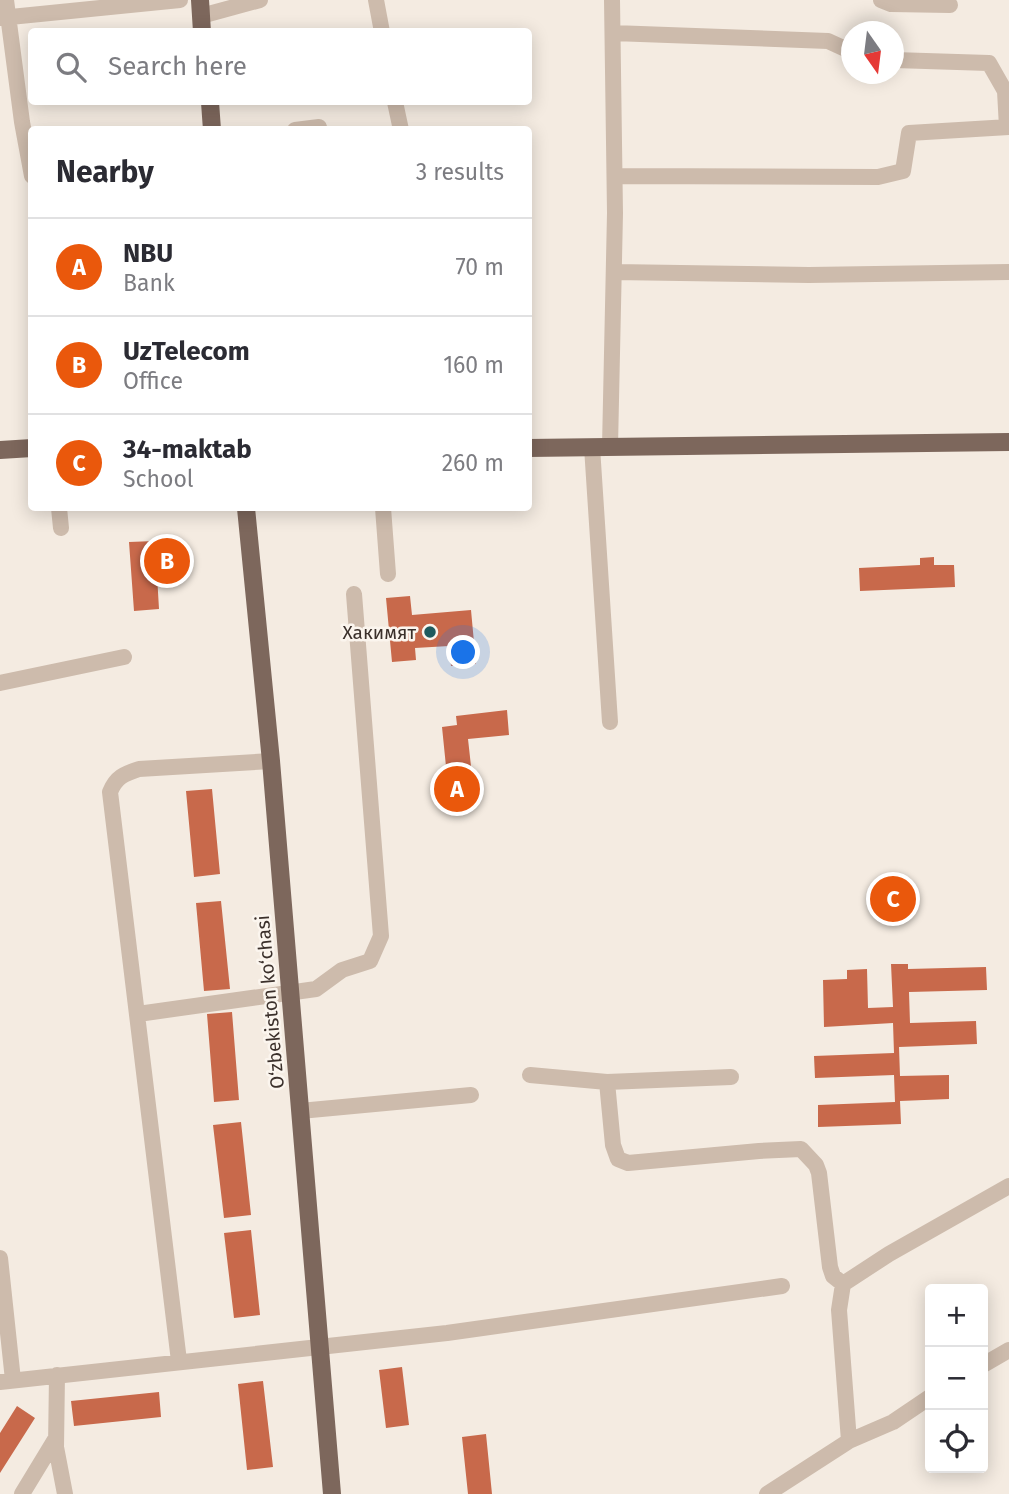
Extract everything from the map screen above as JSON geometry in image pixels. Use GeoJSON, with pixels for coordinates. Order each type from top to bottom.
{"type":"FeatureCollection","features":[{"type":"Feature","properties":{"kind":"main road"},"geometry":{"type":"LineString","coordinates":[[210,105],[212,126]]}},
{"type":"Feature","properties":{"kind":"main road"},"geometry":{"type":"LineString","coordinates":[[532,448],[1009,442]]}},
{"type":"Feature","properties":{"kind":"main road"},"geometry":{"type":"LineString","coordinates":[[0,450],[28,448]]}},
{"type":"Feature","properties":{"kind":"main road","name":"O‘zbekiston ko‘chasi"},"geometry":{"type":"LineString","coordinates":[[245,511],[271,761],[332,1494]]}},
{"type":"Feature","properties":{"kind":"street"},"geometry":{"type":"LineString","coordinates":[[6,0],[4,18],[28,154]]}},
{"type":"Feature","properties":{"kind":"street"},"geometry":{"type":"LineString","coordinates":[[4,18],[180,0]]}},
{"type":"Feature","properties":{"kind":"street"},"geometry":{"type":"LineString","coordinates":[[201,16],[260,0]]}},
{"type":"Feature","properties":{"kind":"street"},"geometry":{"type":"LineString","coordinates":[[376,0],[381,28]]}},
{"type":"Feature","properties":{"kind":"street"},"geometry":{"type":"LineString","coordinates":[[610,722],[601,447],[614,272],[612,0]]}},
{"type":"Feature","properties":{"kind":"street"},"geometry":{"type":"LineString","coordinates":[[881,0],[891,4],[950,5]]}},
{"type":"Feature","properties":{"kind":"street"},"geometry":{"type":"LineString","coordinates":[[613,33],[828,41],[841,47]]}},
{"type":"Feature","properties":{"kind":"street"},"geometry":{"type":"LineString","coordinates":[[615,176],[878,177],[903,171],[909,133],[1008,127],[1005,91],[989,63],[904,60]]}},
{"type":"Feature","properties":{"kind":"street"},"geometry":{"type":"LineString","coordinates":[[994,72],[1009,64]]}},
{"type":"Feature","properties":{"kind":"street"},"geometry":{"type":"LineString","coordinates":[[396,105],[400,126]]}},
{"type":"Feature","properties":{"kind":"street"},"geometry":{"type":"LineString","coordinates":[[614,272],[809,275],[1009,272]]}},
{"type":"Feature","properties":{"kind":"street"},"geometry":{"type":"LineString","coordinates":[[60,511],[61,528]]}},
{"type":"Feature","properties":{"kind":"street"},"geometry":{"type":"LineString","coordinates":[[383,511],[388,574]]}},
{"type":"Feature","properties":{"kind":"street"},"geometry":{"type":"LineString","coordinates":[[138,1014],[316,989],[342,971],[370,961],[381,936],[354,594]]}},
{"type":"Feature","properties":{"kind":"street"},"geometry":{"type":"LineString","coordinates":[[0,683],[124,657]]}},
{"type":"Feature","properties":{"kind":"street"},"geometry":{"type":"LineString","coordinates":[[179,1361],[110,792],[121,775],[139,769],[271,761]]}},
{"type":"Feature","properties":{"kind":"street"},"geometry":{"type":"LineString","coordinates":[[530,1076],[607,1082],[731,1077]]}},
{"type":"Feature","properties":{"kind":"street"},"geometry":{"type":"LineString","coordinates":[[607,1082],[612,1145],[618,1159],[628,1163],[801,1149],[818,1172],[830,1267],[833,1276],[843,1284]]}},
{"type":"Feature","properties":{"kind":"street"},"geometry":{"type":"LineString","coordinates":[[300,1111],[471,1095]]}},
{"type":"Feature","properties":{"kind":"street"},"geometry":{"type":"LineString","coordinates":[[849,1441],[839,1310],[843,1284],[889,1254],[1009,1186]]}},
{"type":"Feature","properties":{"kind":"street"},"geometry":{"type":"LineString","coordinates":[[0,1258],[7,1381],[447,1333],[782,1286]]}},
{"type":"Feature","properties":{"kind":"street"},"geometry":{"type":"LineString","coordinates":[[988,1362],[1009,1350]]}},
{"type":"Feature","properties":{"kind":"street"},"geometry":{"type":"LineString","coordinates":[[57,1375],[56,1447],[65,1494]]}},
{"type":"Feature","properties":{"kind":"street"},"geometry":{"type":"LineString","coordinates":[[767,1494],[849,1441],[893,1422],[925,1400]]}},
{"type":"Feature","properties":{"kind":"street"},"geometry":{"type":"LineString","coordinates":[[22,1494],[56,1438]]}},
{"type":"Feature","properties":{"kind":"building"},"geometry":{"type":"Polygon","coordinates":[[[155,541],[159,609],[134,611],[129,542],[155,541]]]}},
{"type":"Feature","properties":{"kind":"building"},"geometry":{"type":"Polygon","coordinates":[[[934,557],[934,565],[954,565],[955,587],[860,591],[859,568],[920,565],[920,558],[934,557]]]}},
{"type":"Feature","properties":{"kind":"building"},"geometry":{"type":"Polygon","coordinates":[[[410,596],[412,615],[471,610],[476,664],[451,666],[449,646],[415,648],[416,660],[392,662],[386,598],[410,596]]]}},
{"type":"Feature","properties":{"kind":"building"},"geometry":{"type":"Polygon","coordinates":[[[507,710],[509,735],[468,739],[474,793],[449,796],[442,727],[457,725],[456,716],[507,710]]]}},
{"type":"Feature","properties":{"kind":"building"},"geometry":{"type":"Polygon","coordinates":[[[212,789],[220,874],[194,877],[186,791],[212,789]]]}},
{"type":"Feature","properties":{"kind":"building"},"geometry":{"type":"Polygon","coordinates":[[[221,901],[230,989],[204,991],[196,903],[221,901]]]}},
{"type":"Feature","properties":{"kind":"building"},"geometry":{"type":"Polygon","coordinates":[[[891,964],[908,964],[908,969],[986,967],[987,990],[909,992],[910,1023],[976,1021],[977,1044],[899,1047],[900,1076],[949,1075],[949,1099],[900,1101],[901,1124],[818,1127],[818,1105],[895,1102],[894,1075],[815,1078],[814,1056],[894,1053],[893,1023],[824,1027],[823,980],[847,979],[847,970],[867,969],[868,1008],[893,1007],[891,964]]]}},
{"type":"Feature","properties":{"kind":"building"},"geometry":{"type":"Polygon","coordinates":[[[232,1012],[239,1100],[214,1102],[207,1014],[232,1012]]]}},
{"type":"Feature","properties":{"kind":"building"},"geometry":{"type":"Polygon","coordinates":[[[241,1122],[251,1215],[224,1218],[213,1125],[241,1122]]]}},
{"type":"Feature","properties":{"kind":"building"},"geometry":{"type":"Polygon","coordinates":[[[251,1230],[260,1315],[234,1318],[224,1233],[251,1230]]]}},
{"type":"Feature","properties":{"kind":"building"},"geometry":{"type":"Polygon","coordinates":[[[402,1367],[409,1425],[386,1428],[379,1370],[402,1367]]]}},
{"type":"Feature","properties":{"kind":"building"},"geometry":{"type":"Polygon","coordinates":[[[263,1381],[273,1467],[247,1470],[238,1384],[263,1381]]]}},
{"type":"Feature","properties":{"kind":"building"},"geometry":{"type":"Polygon","coordinates":[[[159,1392],[161,1417],[74,1426],[71,1401],[159,1392]]]}},
{"type":"Feature","properties":{"kind":"building"},"geometry":{"type":"Polygon","coordinates":[[[17,1406],[35,1418],[0,1473],[0,1433],[17,1406]]]}},
{"type":"Feature","properties":{"kind":"building"},"geometry":{"type":"Polygon","coordinates":[[[486,1434],[492,1494],[468,1494],[462,1437],[486,1434]]]}},
{"type":"Feature","properties":{"kind":"place","name":"UzTelecom"},"geometry":{"type":"Point","coordinates":[167,561]}},
{"type":"Feature","properties":{"kind":"place","name":"Хакимят"},"geometry":{"type":"Point","coordinates":[430,632]}},
{"type":"Feature","properties":{"kind":"place","name":"NBU"},"geometry":{"type":"Point","coordinates":[457,789]}},
{"type":"Feature","properties":{"kind":"place","name":"34-maktab"},"geometry":{"type":"Point","coordinates":[893,899]}}]}
